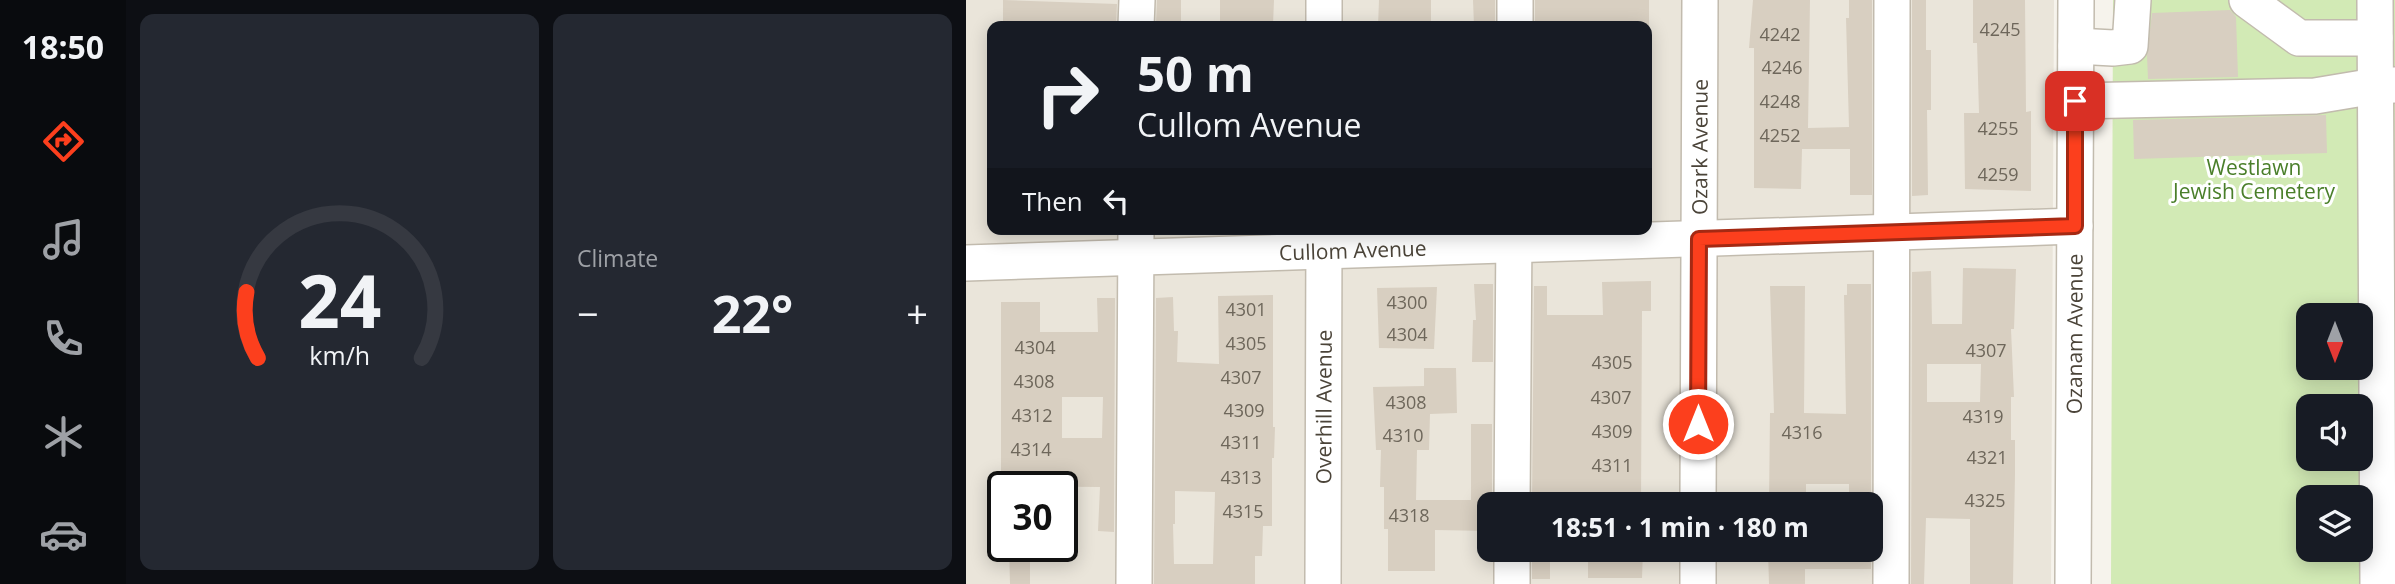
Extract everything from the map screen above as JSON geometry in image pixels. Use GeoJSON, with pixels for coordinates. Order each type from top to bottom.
{"type":"FeatureCollection","features":[{"type":"Feature","properties":{"kind":"street"},"geometry":{"type":"LineString","coordinates":[[1136,21],[1137,0]]}},
{"type":"Feature","properties":{"kind":"street"},"geometry":{"type":"LineString","coordinates":[[1324,0],[1324,21]]}},
{"type":"Feature","properties":{"kind":"street"},"geometry":{"type":"LineString","coordinates":[[1514,21],[1515,0]]}},
{"type":"Feature","properties":{"kind":"street","name":"Ozark Avenue"},"geometry":{"type":"LineString","coordinates":[[1698,492],[1700,0]]}},
{"type":"Feature","properties":{"kind":"street"},"geometry":{"type":"LineString","coordinates":[[1891,584],[1892,0]]}},
{"type":"Feature","properties":{"kind":"street","name":"Ozanam Avenue"},"geometry":{"type":"LineString","coordinates":[[2073,584],[2076,0]]}},
{"type":"Feature","properties":{"kind":"street"},"geometry":{"type":"LineString","coordinates":[[2076,46],[2130,46],[2133,0]]}},
{"type":"Feature","properties":{"kind":"street"},"geometry":{"type":"LineString","coordinates":[[2247,0],[2299,38],[2375,38]]}},
{"type":"Feature","properties":{"kind":"street"},"geometry":{"type":"LineString","coordinates":[[2375,0],[2375,38],[2385,86],[2378,584]]}},
{"type":"Feature","properties":{"kind":"street"},"geometry":{"type":"LineString","coordinates":[[2075,101],[2315,96],[2385,86]]}},
{"type":"Feature","properties":{"kind":"street","name":"Cullom Avenue"},"geometry":{"type":"LineString","coordinates":[[966,263],[1136,243],[1514,237],[1699,239],[2075,226]]}},
{"type":"Feature","properties":{"kind":"street"},"geometry":{"type":"LineString","coordinates":[[1512,492],[1514,237]]}},
{"type":"Feature","properties":{"kind":"street","name":"Overhill Avenue"},"geometry":{"type":"LineString","coordinates":[[1323,584],[1324,240]]}},
{"type":"Feature","properties":{"kind":"street"},"geometry":{"type":"LineString","coordinates":[[1134,584],[1136,243]]}},
{"type":"Feature","properties":{"kind":"street"},"geometry":{"type":"LineString","coordinates":[[1512,562],[1512,584]]}},
{"type":"Feature","properties":{"kind":"street"},"geometry":{"type":"LineString","coordinates":[[1698,562],[1698,584]]}},
{"type":"Feature","properties":{"kind":"shaded area"},"geometry":{"type":"Polygon","coordinates":[[[966,0],[2054,0],[2051,584],[966,584],[966,0]]]}},
{"type":"Feature","properties":{"kind":"green space","name":"Westlawn Jewish Cemetery"},"geometry":{"type":"Polygon","coordinates":[[[2113,0],[2395,0],[2395,584],[2111,584],[2113,0]]]}},
{"type":"Feature","properties":{"kind":"building"},"geometry":{"type":"Polygon","coordinates":[[[1003,0],[1117,4],[1116,21],[1003,21],[1003,0]]]}},
{"type":"Feature","properties":{"kind":"building"},"geometry":{"type":"Polygon","coordinates":[[[1157,0],[1181,0],[1181,21],[1156,21],[1157,0]]]}},
{"type":"Feature","properties":{"kind":"building"},"geometry":{"type":"Polygon","coordinates":[[[1220,0],[1274,0],[1273,21],[1220,21],[1220,0]]]}},
{"type":"Feature","properties":{"kind":"building"},"geometry":{"type":"Polygon","coordinates":[[[1379,0],[1431,0],[1431,21],[1378,21],[1379,0]]]}},
{"type":"Feature","properties":{"kind":"building"},"geometry":{"type":"Polygon","coordinates":[[[1473,0],[1495,0],[1495,21],[1474,21],[1473,0]]]}},
{"type":"Feature","properties":{"kind":"building"},"geometry":{"type":"Polygon","coordinates":[[[1535,0],[1649,0],[1649,21],[1535,21],[1535,0]]]}},
{"type":"Feature","properties":{"kind":"building"},"geometry":{"type":"Polygon","coordinates":[[[1753,0],[1810,0],[1808,128],[1849,127],[1846,18],[1849,18],[1849,0],[1872,0],[1872,195],[1850,195],[1850,149],[1802,149],[1801,189],[1754,188],[1754,48],[1749,48],[1753,0]]]}},
{"type":"Feature","properties":{"kind":"building"},"geometry":{"type":"Polygon","coordinates":[[[1912,0],[1926,0],[1926,50],[1931,50],[1931,110],[1927,110],[1928,195],[1912,196],[1912,0]]]}},
{"type":"Feature","properties":{"kind":"building"},"geometry":{"type":"Polygon","coordinates":[[[1973,0],[2025,0],[2026,112],[2031,111],[2031,191],[1965,189],[1964,113],[1979,113],[1977,43],[1973,43],[1973,0]]]}},
{"type":"Feature","properties":{"kind":"building"},"geometry":{"type":"Polygon","coordinates":[[[2230,10],[2236,17],[2238,77],[2148,79],[2147,56],[2152,13],[2230,10]]]}},
{"type":"Feature","properties":{"kind":"building"},"geometry":{"type":"Polygon","coordinates":[[[2326,115],[2327,153],[2134,159],[2133,120],[2326,115]]]}},
{"type":"Feature","properties":{"kind":"building"},"geometry":{"type":"Polygon","coordinates":[[[1963,268],[2016,269],[2014,329],[2011,329],[2014,397],[2011,397],[2011,440],[2015,440],[2013,584],[1970,584],[1970,519],[1926,518],[1924,584],[1911,584],[1912,272],[1931,271],[1932,324],[1962,324],[1963,268]],[[1927,364],[1927,402],[1980,402],[1981,364],[1927,364]]]}},
{"type":"Feature","properties":{"kind":"building"},"geometry":{"type":"Polygon","coordinates":[[[1651,281],[1651,311],[1642,311],[1641,492],[1532,492],[1534,286],[1547,286],[1547,315],[1603,315],[1602,282],[1651,281]]]}},
{"type":"Feature","properties":{"kind":"building"},"geometry":{"type":"Polygon","coordinates":[[[1474,284],[1493,284],[1493,362],[1472,362],[1473,320],[1476,320],[1474,284]]]}},
{"type":"Feature","properties":{"kind":"building"},"geometry":{"type":"Polygon","coordinates":[[[1847,284],[1871,284],[1871,492],[1849,492],[1849,484],[1806,484],[1806,492],[1769,492],[1770,413],[1774,413],[1770,286],[1805,286],[1804,413],[1846,414],[1844,295],[1847,295],[1847,284]]]}},
{"type":"Feature","properties":{"kind":"building"},"geometry":{"type":"Polygon","coordinates":[[[1437,287],[1434,349],[1379,348],[1377,288],[1437,287]]]}},
{"type":"Feature","properties":{"kind":"building"},"geometry":{"type":"Polygon","coordinates":[[[1273,295],[1275,427],[1272,526],[1263,526],[1262,556],[1255,556],[1255,584],[1154,584],[1156,298],[1173,297],[1174,331],[1178,331],[1177,362],[1219,364],[1218,296],[1273,295]],[[1175,491],[1174,564],[1213,564],[1215,492],[1175,491]]]}},
{"type":"Feature","properties":{"kind":"building"},"geometry":{"type":"Polygon","coordinates":[[[1097,298],[1115,298],[1114,532],[1098,531],[1100,487],[1078,487],[1078,471],[1001,471],[1001,302],[1040,302],[1040,332],[1098,332],[1097,298]],[[1062,397],[1062,438],[1102,438],[1103,397],[1062,397]]]}},
{"type":"Feature","properties":{"kind":"building"},"geometry":{"type":"Polygon","coordinates":[[[1424,368],[1456,368],[1457,413],[1430,414],[1429,450],[1417,450],[1416,500],[1471,500],[1471,424],[1492,424],[1492,492],[1477,492],[1477,531],[1435,530],[1435,571],[1388,571],[1388,529],[1384,529],[1384,487],[1380,487],[1381,450],[1376,450],[1373,387],[1424,386],[1424,368]]]}},
{"type":"Feature","properties":{"kind":"building"},"geometry":{"type":"Polygon","coordinates":[[[1009,562],[1030,562],[1030,584],[1010,584],[1009,562]]]}},
{"type":"Feature","properties":{"kind":"building"},"geometry":{"type":"Polygon","coordinates":[[[1532,562],[1550,562],[1550,579],[1532,579],[1532,562]]]}},
{"type":"Feature","properties":{"kind":"building"},"geometry":{"type":"Polygon","coordinates":[[[1588,562],[1643,562],[1642,578],[1588,578],[1588,562]]]}},
{"type":"Feature","properties":{"kind":"building"},"geometry":{"type":"Polygon","coordinates":[[[1768,562],[1871,562],[1871,569],[1805,569],[1805,584],[1769,584],[1768,562]]]}},
{"type":"Feature","properties":{"kind":"route"},"geometry":{"type":"LineString","coordinates":[[1698,424],[1699,239],[2075,226],[2075,101]]}}]}
